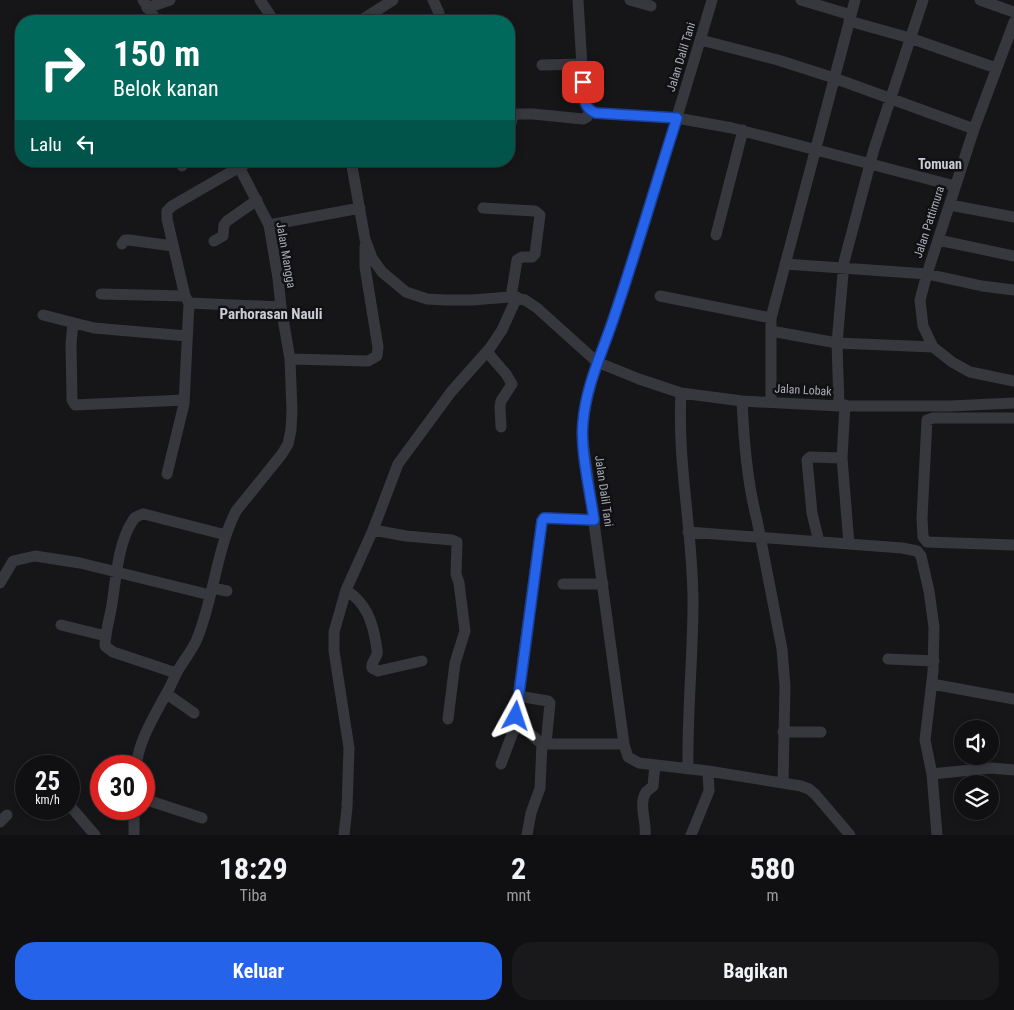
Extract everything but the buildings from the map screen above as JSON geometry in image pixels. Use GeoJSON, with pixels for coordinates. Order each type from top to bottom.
{"type":"FeatureCollection","features":[{"type":"Feature","properties":{"kind":"street"},"geometry":{"type":"LineString","coordinates":[[153,15],[145,4],[170,0]]}},
{"type":"Feature","properties":{"kind":"street"},"geometry":{"type":"LineString","coordinates":[[260,0],[270,15]]}},
{"type":"Feature","properties":{"kind":"street"},"geometry":{"type":"LineString","coordinates":[[369,15],[393,0]]}},
{"type":"Feature","properties":{"kind":"street"},"geometry":{"type":"LineString","coordinates":[[432,0],[439,13]]}},
{"type":"Feature","properties":{"kind":"street"},"geometry":{"type":"LineString","coordinates":[[578,0],[585,106],[590,111],[596,113],[677,118],[743,130],[955,186]]}},
{"type":"Feature","properties":{"kind":"street"},"geometry":{"type":"LineString","coordinates":[[630,0],[651,6]]}},
{"type":"Feature","properties":{"kind":"street","name":"Jalan Dalil Tani"},"geometry":{"type":"LineString","coordinates":[[712,0],[623,290],[597,362],[586,404],[582,434],[624,744],[628,758],[632,761],[655,766],[708,771],[801,786],[809,789],[850,835]]}},
{"type":"Feature","properties":{"kind":"street"},"geometry":{"type":"LineString","coordinates":[[801,0],[996,68]]}},
{"type":"Feature","properties":{"kind":"street"},"geometry":{"type":"LineString","coordinates":[[771,402],[771,318],[854,0]]}},
{"type":"Feature","properties":{"kind":"street"},"geometry":{"type":"LineString","coordinates":[[849,544],[842,458],[842,406],[837,343],[843,267],[870,164],[923,0]]}},
{"type":"Feature","properties":{"kind":"street"},"geometry":{"type":"LineString","coordinates":[[980,0],[1014,12]]}},
{"type":"Feature","properties":{"kind":"street","name":"Jalan Pattimura"},"geometry":{"type":"LineString","coordinates":[[1014,22],[974,128],[920,300],[924,326],[933,347],[952,362],[970,372],[1014,380]]}},
{"type":"Feature","properties":{"kind":"street"},"geometry":{"type":"LineString","coordinates":[[701,40],[778,60],[834,78],[974,128]]}},
{"type":"Feature","properties":{"kind":"street"},"geometry":{"type":"LineString","coordinates":[[542,65],[582,64]]}},
{"type":"Feature","properties":{"kind":"street"},"geometry":{"type":"LineString","coordinates":[[515,115],[534,114],[583,119],[587,117],[590,111]]}},
{"type":"Feature","properties":{"kind":"street"},"geometry":{"type":"LineString","coordinates":[[716,236],[743,130]]}},
{"type":"Feature","properties":{"kind":"street"},"geometry":{"type":"LineString","coordinates":[[167,474],[184,400],[187,336],[187,300],[167,219],[168,209],[237,167]]}},
{"type":"Feature","properties":{"kind":"street","name":"Jalan Mangga"},"geometry":{"type":"LineString","coordinates":[[137,755],[152,719],[196,640],[212,592],[226,535],[234,516],[282,454],[288,444],[292,430],[290,359],[269,225],[243,167]]}},
{"type":"Feature","properties":{"kind":"street"},"geometry":{"type":"LineString","coordinates":[[290,359],[368,361],[377,356],[378,347],[365,267],[365,240],[352,167]]}},
{"type":"Feature","properties":{"kind":"street"},"geometry":{"type":"LineString","coordinates":[[214,241],[223,236],[225,223],[257,200]]}},
{"type":"Feature","properties":{"kind":"street"},"geometry":{"type":"LineString","coordinates":[[950,205],[1014,217]]}},
{"type":"Feature","properties":{"kind":"street"},"geometry":{"type":"LineString","coordinates":[[269,225],[360,208]]}},
{"type":"Feature","properties":{"kind":"street"},"geometry":{"type":"LineString","coordinates":[[344,835],[348,799],[349,748],[334,651],[334,632],[346,590],[353,570],[373,530],[398,464],[451,392],[487,352],[502,330],[514,297],[517,260],[522,257],[532,257],[535,254],[540,216],[535,211],[483,208]]}},
{"type":"Feature","properties":{"kind":"street"},"geometry":{"type":"LineString","coordinates":[[122,244],[125,240],[129,240],[173,246]]}},
{"type":"Feature","properties":{"kind":"street"},"geometry":{"type":"LineString","coordinates":[[365,240],[372,258],[382,272],[406,292],[427,299],[446,300],[514,297]]}},
{"type":"Feature","properties":{"kind":"street"},"geometry":{"type":"LineString","coordinates":[[938,240],[1014,256]]}},
{"type":"Feature","properties":{"kind":"street"},"geometry":{"type":"LineString","coordinates":[[785,264],[927,274],[982,286],[1014,290]]}},
{"type":"Feature","properties":{"kind":"street"},"geometry":{"type":"LineString","coordinates":[[101,294],[281,307]]}},
{"type":"Feature","properties":{"kind":"street"},"geometry":{"type":"LineString","coordinates":[[660,296],[771,318]]}},
{"type":"Feature","properties":{"kind":"street","name":"Jalan Lobak"},"geometry":{"type":"LineString","coordinates":[[514,297],[525,300],[537,308],[597,362],[638,379],[681,393],[742,401],[842,406],[950,406],[1014,403]]}},
{"type":"Feature","properties":{"kind":"street"},"geometry":{"type":"LineString","coordinates":[[43,315],[94,328],[187,336]]}},
{"type":"Feature","properties":{"kind":"street"},"geometry":{"type":"LineString","coordinates":[[73,323],[72,400],[75,405],[184,400]]}},
{"type":"Feature","properties":{"kind":"street"},"geometry":{"type":"LineString","coordinates":[[771,331],[837,343],[933,347]]}},
{"type":"Feature","properties":{"kind":"street"},"geometry":{"type":"LineString","coordinates":[[487,352],[512,384],[500,407],[501,427]]}},
{"type":"Feature","properties":{"kind":"street"},"geometry":{"type":"LineString","coordinates":[[681,393],[682,459],[693,601],[688,769]]}},
{"type":"Feature","properties":{"kind":"street"},"geometry":{"type":"LineString","coordinates":[[742,401],[744,449],[752,500],[782,649],[785,686],[782,783]]}},
{"type":"Feature","properties":{"kind":"street"},"geometry":{"type":"LineString","coordinates":[[1014,418],[933,418],[927,420],[922,518],[923,537],[927,542],[1014,545]]}},
{"type":"Feature","properties":{"kind":"street"},"geometry":{"type":"LineString","coordinates":[[819,542],[812,513],[807,460],[810,457],[842,458]]}},
{"type":"Feature","properties":{"kind":"street"},"geometry":{"type":"LineString","coordinates":[[176,673],[112,652],[105,646],[125,536],[132,521],[140,514],[150,514],[226,535]]}},
{"type":"Feature","properties":{"kind":"street"},"geometry":{"type":"LineString","coordinates":[[501,764],[517,721],[518,696],[542,520],[544,518],[594,520]]}},
{"type":"Feature","properties":{"kind":"street"},"geometry":{"type":"LineString","coordinates":[[373,530],[457,542],[456,574],[459,583],[465,631],[455,663],[448,719]]}},
{"type":"Feature","properties":{"kind":"street"},"geometry":{"type":"LineString","coordinates":[[688,532],[849,544],[914,550],[919,553],[934,627],[934,661],[925,740],[932,774],[937,835]]}},
{"type":"Feature","properties":{"kind":"street"},"geometry":{"type":"LineString","coordinates":[[1,578],[13,561],[35,556],[80,563],[212,592],[227,591]]}},
{"type":"Feature","properties":{"kind":"street"},"geometry":{"type":"LineString","coordinates":[[564,584],[602,584]]}},
{"type":"Feature","properties":{"kind":"street"},"geometry":{"type":"LineString","coordinates":[[346,590],[353,595],[370,616],[373,623],[377,652],[372,661],[372,668],[378,671],[422,661]]}},
{"type":"Feature","properties":{"kind":"street"},"geometry":{"type":"LineString","coordinates":[[61,625],[106,636]]}},
{"type":"Feature","properties":{"kind":"street"},"geometry":{"type":"LineString","coordinates":[[888,659],[934,661]]}},
{"type":"Feature","properties":{"kind":"street"},"geometry":{"type":"LineString","coordinates":[[932,684],[1014,699]]}},
{"type":"Feature","properties":{"kind":"street"},"geometry":{"type":"LineString","coordinates":[[167,694],[194,713]]}},
{"type":"Feature","properties":{"kind":"street"},"geometry":{"type":"LineString","coordinates":[[518,696],[548,701],[550,703],[540,788],[531,813],[527,835]]}},
{"type":"Feature","properties":{"kind":"street"},"geometry":{"type":"LineString","coordinates":[[517,721],[544,744],[624,744]]}},
{"type":"Feature","properties":{"kind":"street"},"geometry":{"type":"LineString","coordinates":[[783,732],[821,732]]}},
{"type":"Feature","properties":{"kind":"street"},"geometry":{"type":"LineString","coordinates":[[646,835],[644,799],[652,786],[655,766]]}},
{"type":"Feature","properties":{"kind":"street"},"geometry":{"type":"LineString","coordinates":[[932,774],[991,768],[1014,770]]}},
{"type":"Feature","properties":{"kind":"street"},"geometry":{"type":"LineString","coordinates":[[976,770],[976,775]]}},
{"type":"Feature","properties":{"kind":"street"},"geometry":{"type":"LineString","coordinates":[[691,835],[709,790],[708,771]]}},
{"type":"Feature","properties":{"kind":"street"},"geometry":{"type":"LineString","coordinates":[[155,803],[202,818]]}},
{"type":"Feature","properties":{"kind":"street"},"geometry":{"type":"LineString","coordinates":[[80,818],[95,835]]}},
{"type":"Feature","properties":{"kind":"street"},"geometry":{"type":"LineString","coordinates":[[134,820],[134,835]]}},
{"type":"Feature","properties":{"kind":"district","name":"Tomuan"},"geometry":{"type":"Point","coordinates":[940,164]}},
{"type":"Feature","properties":{"kind":"district","name":"Parhorasan Nauli"},"geometry":{"type":"Point","coordinates":[271,314]}},
{"type":"Feature","properties":{"kind":"route"},"geometry":{"type":"LineString","coordinates":[[516,716],[542,520],[544,518],[594,520],[582,434],[586,404],[597,362],[623,290],[677,118],[596,113],[590,111],[585,106],[583,82]]}}]}
